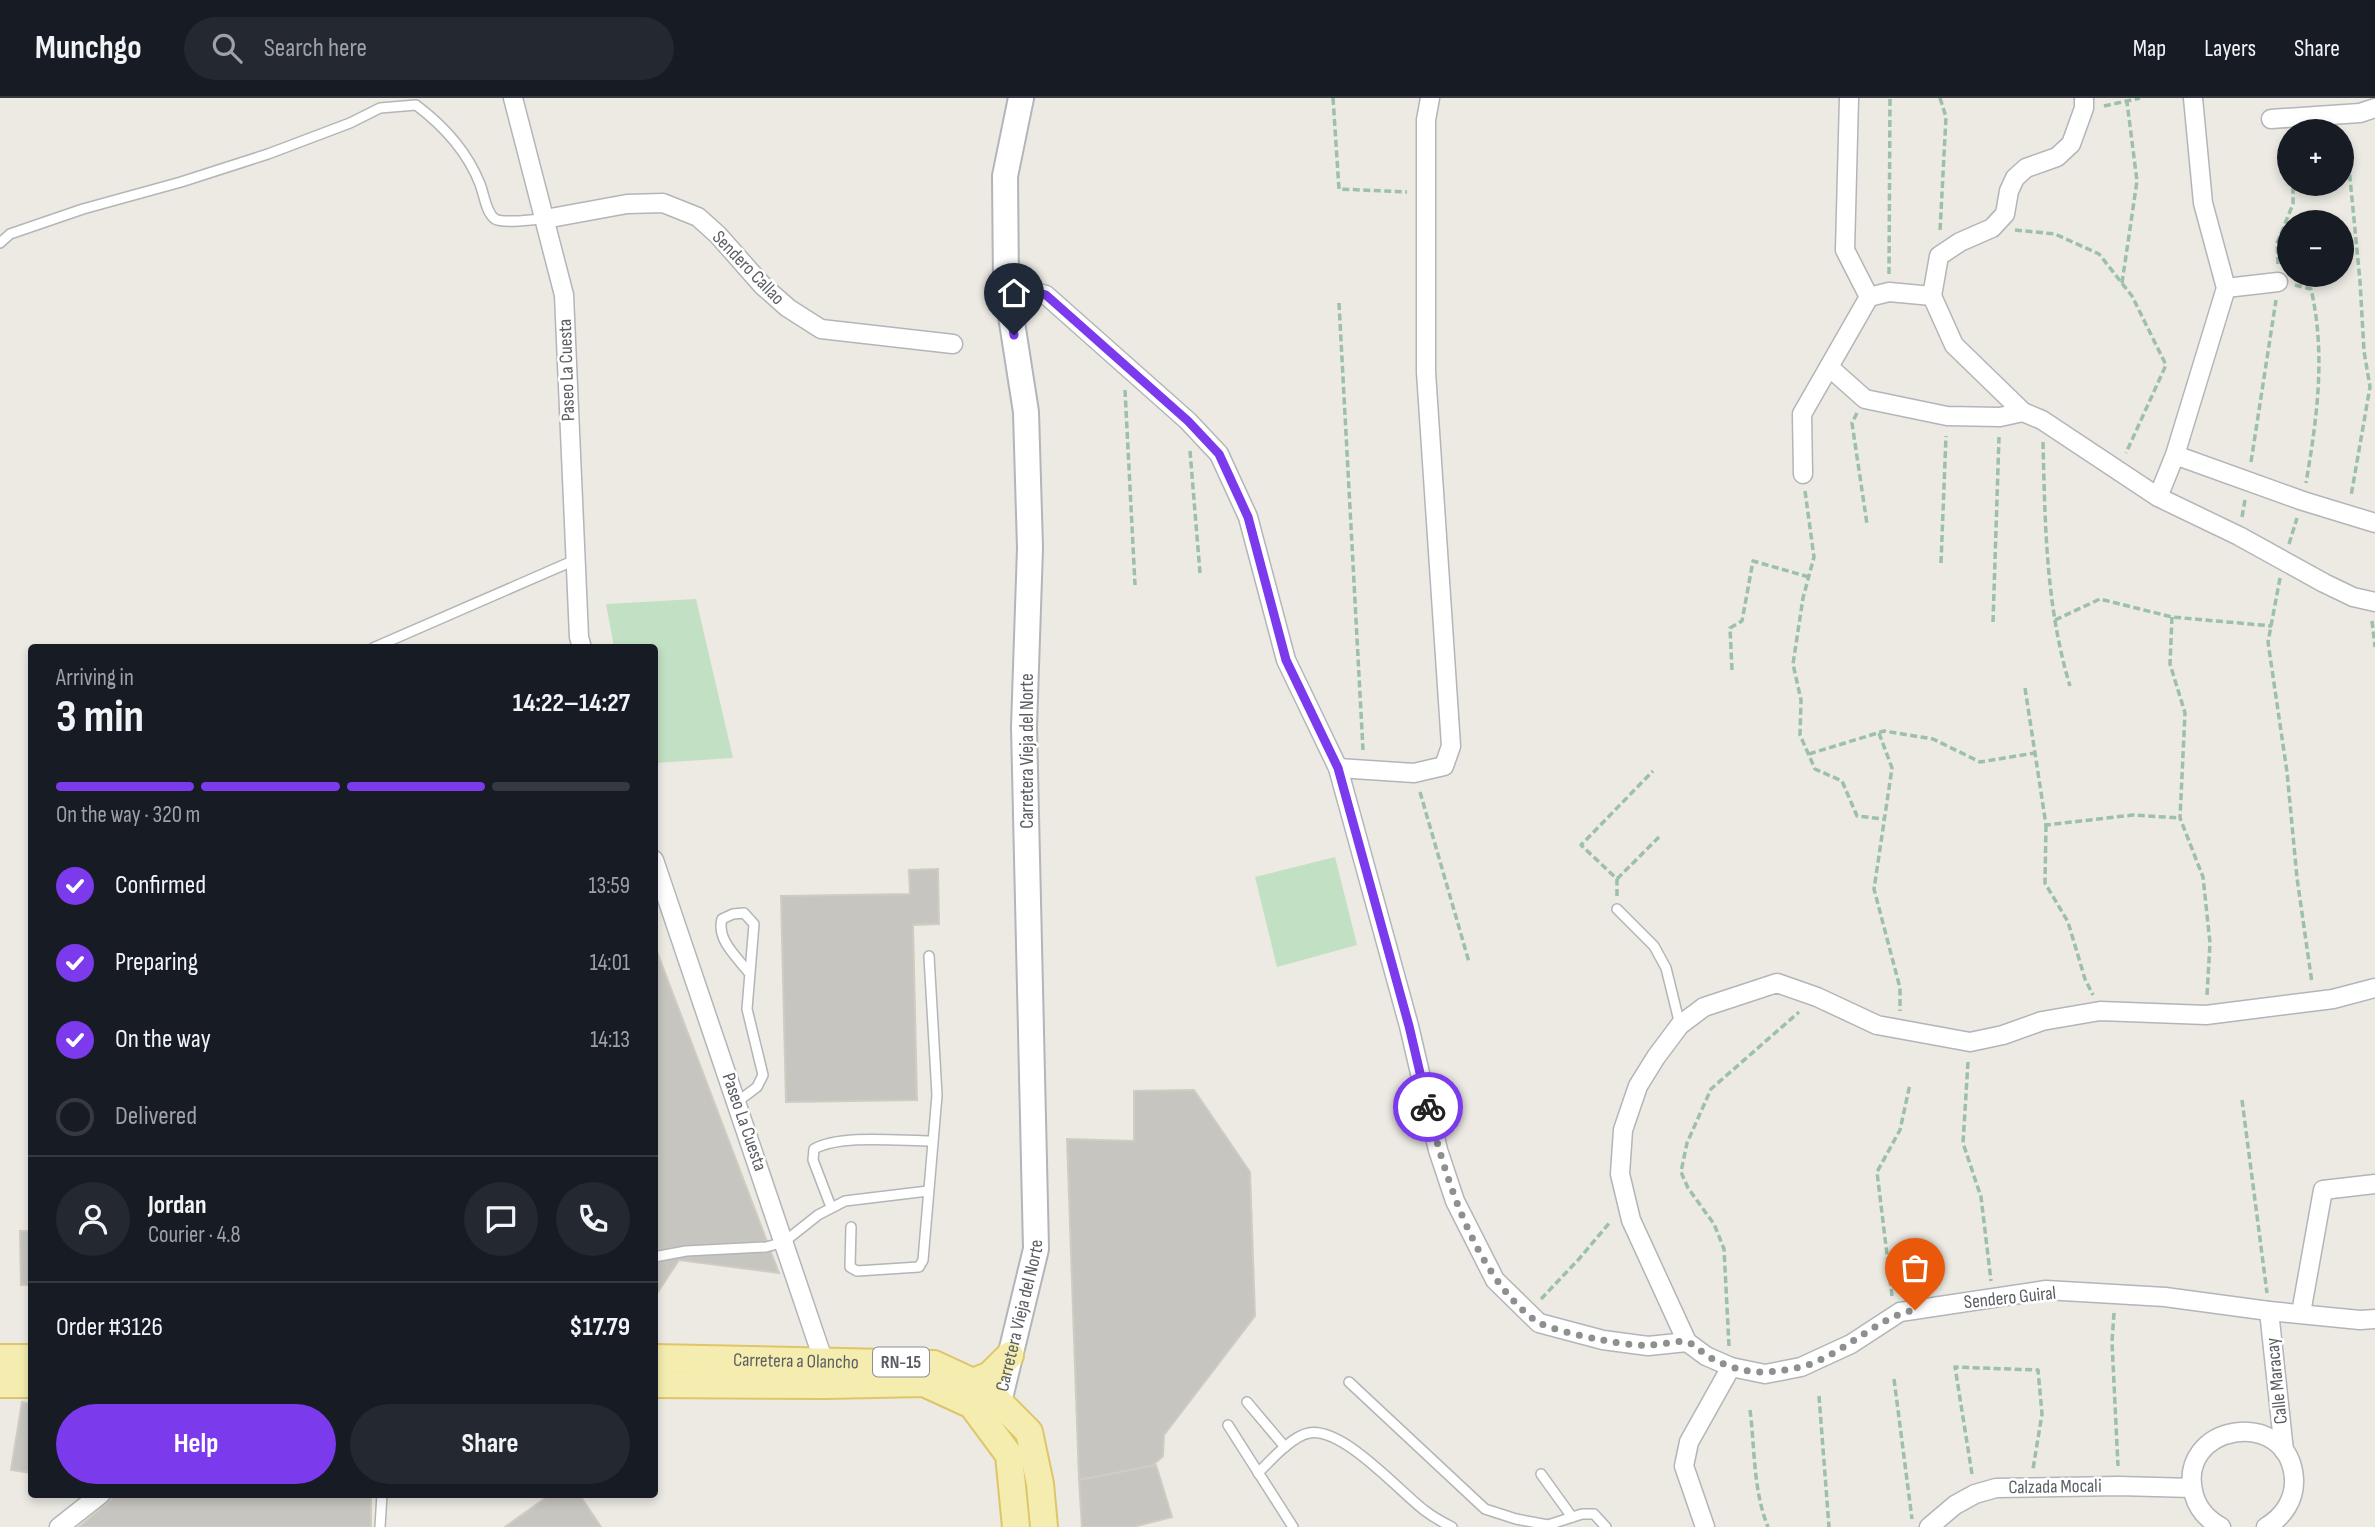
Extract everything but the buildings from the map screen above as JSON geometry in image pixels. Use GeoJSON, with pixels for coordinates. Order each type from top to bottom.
{"type":"FeatureCollection","features":[{"type":"Feature","properties":{"kind":"main road"},"geometry":{"type":"LineString","coordinates":[[972,1382],[990,1375],[1010,1355]]}},
{"type":"Feature","properties":{"kind":"main road"},"geometry":{"type":"LineString","coordinates":[[0,1359],[28,1358]]}},
{"type":"Feature","properties":{"kind":"main road","name":"Carretera a Olancho"},"geometry":{"type":"LineString","coordinates":[[658,1358],[924,1383],[972,1405],[1009,1455],[1016,1527]]}},
{"type":"Feature","properties":{"kind":"main road","name":"Carretera a Olancho"},"geometry":{"type":"LineString","coordinates":[[658,1384],[934,1364],[972,1382],[999,1402],[1028,1432],[1040,1484],[1044,1527]]}},
{"type":"Feature","properties":{"kind":"main road"},"geometry":{"type":"LineString","coordinates":[[0,1384],[28,1384]]}},
{"type":"Feature","properties":{"kind":"street","name":"Paseo La Cuesta"},"geometry":{"type":"LineString","coordinates":[[513,98],[564,295],[581,644]]}},
{"type":"Feature","properties":{"kind":"street","name":"Carretera Vieja del Norte"},"geometry":{"type":"LineString","coordinates":[[999,1402],[1036,1249],[1024,726],[1030,548],[1026,412],[1006,284],[1006,176],[1021,98]]}},
{"type":"Feature","properties":{"kind":"street"},"geometry":{"type":"LineString","coordinates":[[1338,768],[1414,773],[1444,766],[1451,746],[1426,372],[1426,120],[1430,98]]}},
{"type":"Feature","properties":{"kind":"street"},"geometry":{"type":"LineString","coordinates":[[1849,98],[1845,250],[1869,297]]}},
{"type":"Feature","properties":{"kind":"street"},"geometry":{"type":"LineString","coordinates":[[2158,497],[2175,455],[2226,288],[2203,203],[2193,98]]}},
{"type":"Feature","properties":{"kind":"street"},"geometry":{"type":"LineString","coordinates":[[2084,103],[2071,144],[2057,157],[2026,168],[2015,178],[2009,191],[2005,214],[1992,228],[1959,242],[1939,256],[1932,296],[1954,345],[2023,412],[2042,420],[2158,497],[2239,536],[2353,597],[2373,602]]}},
{"type":"Feature","properties":{"kind":"street"},"geometry":{"type":"LineString","coordinates":[[2271,119],[2360,113],[2375,108]]}},
{"type":"Feature","properties":{"kind":"street","name":"Sendero Callao"},"geometry":{"type":"LineString","coordinates":[[545,219],[627,204],[663,203],[698,217],[771,293],[821,330],[953,344]]}},
{"type":"Feature","properties":{"kind":"street"},"geometry":{"type":"LineString","coordinates":[[2226,288],[2277,282]]}},
{"type":"Feature","properties":{"kind":"street"},"geometry":{"type":"LineString","coordinates":[[1006,284],[1046,295],[1188,421],[1219,454],[1248,517],[1286,660],[1338,768],[1409,1026],[1438,1150],[1455,1201],[1495,1280],[1539,1323],[1603,1340],[1648,1346],[1687,1342],[1631,1220],[1620,1174],[1623,1130],[1638,1086],[1680,1025],[1704,1007],[1777,983],[1817,997],[1877,1025],[1970,1042],[2003,1035],[2042,1021],[2100,1011],[2206,1015],[2315,1002],[2375,988]]}},
{"type":"Feature","properties":{"kind":"street"},"geometry":{"type":"LineString","coordinates":[[1803,474],[1802,414],[1869,297],[1889,292],[1932,296]]}},
{"type":"Feature","properties":{"kind":"street"},"geometry":{"type":"LineString","coordinates":[[1829,367],[1865,399],[1947,416],[2000,417],[2023,412]]}},
{"type":"Feature","properties":{"kind":"street"},"geometry":{"type":"LineString","coordinates":[[2175,455],[2303,501],[2375,523]]}},
{"type":"Feature","properties":{"kind":"street","name":"Paseo La Cuesta"},"geometry":{"type":"LineString","coordinates":[[658,872],[827,1372]]}},
{"type":"Feature","properties":{"kind":"street"},"geometry":{"type":"LineString","coordinates":[[2301,1313],[2323,1190],[2375,1184]]}},
{"type":"Feature","properties":{"kind":"street","name":"Sendero Guiral"},"geometry":{"type":"LineString","coordinates":[[1687,1342],[1706,1356],[1731,1367],[1765,1374],[1801,1367],[1851,1344],[1900,1312],[2046,1290],[2165,1297],[2269,1311],[2360,1320],[2375,1319]]}},
{"type":"Feature","properties":{"kind":"street","name":"Calle Maracay"},"geometry":{"type":"LineString","coordinates":[[2266,1527],[2286,1510],[2294,1481],[2291,1465],[2284,1451],[2269,1311]]}},
{"type":"Feature","properties":{"kind":"street"},"geometry":{"type":"LineString","coordinates":[[1705,1527],[1684,1466],[1689,1442],[1731,1367]]}},
{"type":"Feature","properties":{"kind":"street","name":"Calle Maracay"},"geometry":{"type":"LineString","coordinates":[[2192,1488],[2193,1471],[2199,1455],[2210,1443],[2224,1434],[2240,1431],[2257,1433],[2272,1440],[2284,1451]]}},
{"type":"Feature","properties":{"kind":"street","name":"Calzada Mocali"},"geometry":{"type":"LineString","coordinates":[[1929,1527],[1955,1505],[1975,1494],[1996,1489],[2030,1486],[2192,1488]]}},
{"type":"Feature","properties":{"kind":"street"},"geometry":{"type":"LineString","coordinates":[[2192,1488],[2196,1503],[2205,1516],[2221,1527]]}},
{"type":"Feature","properties":{"kind":"street"},"geometry":{"type":"LineString","coordinates":[[59,1527],[96,1498]]}},
{"type":"Feature","properties":{"kind":"lane"},"geometry":{"type":"LineString","coordinates":[[0,243],[10,234],[83,209],[268,154],[350,123],[380,108],[416,105],[431,116],[460,146],[480,184],[489,212],[495,219],[545,219]]}},
{"type":"Feature","properties":{"kind":"lane"},"geometry":{"type":"LineString","coordinates":[[382,644],[575,560]]}},
{"type":"Feature","properties":{"kind":"lane"},"geometry":{"type":"LineString","coordinates":[[1618,909],[1654,946],[1666,968],[1680,1025]]}},
{"type":"Feature","properties":{"kind":"lane"},"geometry":{"type":"LineString","coordinates":[[737,1102],[757,1087],[763,1075],[747,1009],[750,974],[754,924],[744,914],[733,914],[722,919],[719,928],[726,944],[750,974]]}},
{"type":"Feature","properties":{"kind":"lane"},"geometry":{"type":"LineString","coordinates":[[850,1227],[850,1267],[856,1271],[919,1267],[923,1259],[937,1095],[929,956]]}},
{"type":"Feature","properties":{"kind":"lane"},"geometry":{"type":"LineString","coordinates":[[831,1207],[813,1160],[814,1149],[822,1144],[840,1140],[932,1141]]}},
{"type":"Feature","properties":{"kind":"lane"},"geometry":{"type":"LineString","coordinates":[[658,1256],[686,1251],[766,1247],[784,1242],[831,1207],[845,1201],[928,1191]]}},
{"type":"Feature","properties":{"kind":"lane"},"geometry":{"type":"LineString","coordinates":[[1349,1382],[1485,1509],[1516,1519],[1549,1525],[1572,1517],[1594,1514],[1606,1527]]}},
{"type":"Feature","properties":{"kind":"lane"},"geometry":{"type":"LineString","coordinates":[[1247,1402],[1285,1447]]}},
{"type":"Feature","properties":{"kind":"lane"},"geometry":{"type":"LineString","coordinates":[[1228,1425],[1293,1527]]}},
{"type":"Feature","properties":{"kind":"lane"},"geometry":{"type":"LineString","coordinates":[[1258,1473],[1285,1447],[1307,1433],[1318,1433],[1354,1449],[1423,1509],[1452,1527]]}},
{"type":"Feature","properties":{"kind":"lane"},"geometry":{"type":"LineString","coordinates":[[1541,1474],[1572,1517]]}},
{"type":"Feature","properties":{"kind":"lane"},"geometry":{"type":"LineString","coordinates":[[380,1527],[382,1498]]}},
{"type":"Feature","properties":{"kind":"path"},"geometry":{"type":"LineString","coordinates":[[1333,98],[1339,188],[1426,194]]}},
{"type":"Feature","properties":{"kind":"path"},"geometry":{"type":"LineString","coordinates":[[1889,292],[1890,98]]}},
{"type":"Feature","properties":{"kind":"path"},"geometry":{"type":"LineString","coordinates":[[1939,256],[1946,117],[1940,98]]}},
{"type":"Feature","properties":{"kind":"path"},"geometry":{"type":"LineString","coordinates":[[2084,103],[2127,102],[2140,98]]}},
{"type":"Feature","properties":{"kind":"path"},"geometry":{"type":"LineString","coordinates":[[2122,283],[2137,181],[2127,102]]}},
{"type":"Feature","properties":{"kind":"path"},"geometry":{"type":"LineString","coordinates":[[2347,515],[2370,387],[2364,351],[2352,196]]}},
{"type":"Feature","properties":{"kind":"path"},"geometry":{"type":"LineString","coordinates":[[1992,228],[2055,234],[2099,254],[2132,296],[2166,365],[2118,472]]}},
{"type":"Feature","properties":{"kind":"path"},"geometry":{"type":"LineString","coordinates":[[2239,536],[2277,287]]}},
{"type":"Feature","properties":{"kind":"path"},"geometry":{"type":"LineString","coordinates":[[2302,287],[2311,289],[2320,355],[2316,422],[2303,501],[2283,561],[2269,642],[2287,772],[2297,878],[2315,1002]]}},
{"type":"Feature","properties":{"kind":"path"},"geometry":{"type":"LineString","coordinates":[[1339,303],[1364,769]]}},
{"type":"Feature","properties":{"kind":"path"},"geometry":{"type":"LineString","coordinates":[[1123,364],[1135,586]]}},
{"type":"Feature","properties":{"kind":"path"},"geometry":{"type":"LineString","coordinates":[[1865,399],[1852,423],[1867,524]]}},
{"type":"Feature","properties":{"kind":"path"},"geometry":{"type":"LineString","coordinates":[[1941,563],[1947,416]]}},
{"type":"Feature","properties":{"kind":"path"},"geometry":{"type":"LineString","coordinates":[[1993,622],[2000,417]]}},
{"type":"Feature","properties":{"kind":"path"},"geometry":{"type":"LineString","coordinates":[[2042,420],[2046,550],[2059,649],[2070,686]]}},
{"type":"Feature","properties":{"kind":"path"},"geometry":{"type":"LineString","coordinates":[[1188,421],[1200,573]]}},
{"type":"Feature","properties":{"kind":"path"},"geometry":{"type":"LineString","coordinates":[[1803,474],[1814,557],[1793,664],[1801,700],[1800,735],[1815,769],[1842,781],[1857,816],[1883,819]]}},
{"type":"Feature","properties":{"kind":"path"},"geometry":{"type":"LineString","coordinates":[[1732,670],[1730,628],[1742,621],[1753,561],[1809,577]]}},
{"type":"Feature","properties":{"kind":"path"},"geometry":{"type":"LineString","coordinates":[[2055,620],[2100,599],[2172,617],[2272,626]]}},
{"type":"Feature","properties":{"kind":"path"},"geometry":{"type":"LineString","coordinates":[[2373,602],[2375,647]]}},
{"type":"Feature","properties":{"kind":"path"},"geometry":{"type":"LineString","coordinates":[[2172,617],[2170,664],[2185,713],[2180,818],[2203,877],[2210,943],[2206,1015]]}},
{"type":"Feature","properties":{"kind":"path"},"geometry":{"type":"LineString","coordinates":[[2025,688],[2046,825],[2045,883],[2068,922],[2085,979],[2100,1011]]}},
{"type":"Feature","properties":{"kind":"path"},"geometry":{"type":"LineString","coordinates":[[1809,754],[1884,731],[1933,739],[1980,762],[2035,753]]}},
{"type":"Feature","properties":{"kind":"path"},"geometry":{"type":"LineString","coordinates":[[1879,733],[1892,768],[1874,889],[1900,988],[1900,1030]]}},
{"type":"Feature","properties":{"kind":"path"},"geometry":{"type":"LineString","coordinates":[[1618,879],[1581,845],[1653,771]]}},
{"type":"Feature","properties":{"kind":"path"},"geometry":{"type":"LineString","coordinates":[[1414,773],[1469,962]]}},
{"type":"Feature","properties":{"kind":"path"},"geometry":{"type":"LineString","coordinates":[[2046,825],[2133,815],[2180,818]]}},
{"type":"Feature","properties":{"kind":"path"},"geometry":{"type":"LineString","coordinates":[[1618,909],[1618,879],[1659,837]]}},
{"type":"Feature","properties":{"kind":"path"},"geometry":{"type":"LineString","coordinates":[[1731,1367],[1724,1249],[1714,1224],[1688,1188],[1681,1172],[1687,1143],[1711,1089],[1817,997]]}},
{"type":"Feature","properties":{"kind":"path"},"geometry":{"type":"LineString","coordinates":[[1970,1042],[1962,1143],[1981,1198],[1993,1297]]}},
{"type":"Feature","properties":{"kind":"path"},"geometry":{"type":"LineString","coordinates":[[1895,1316],[1877,1172],[1900,1130],[1910,1084]]}},
{"type":"Feature","properties":{"kind":"path"},"geometry":{"type":"LineString","coordinates":[[2242,1100],[2269,1311]]}},
{"type":"Feature","properties":{"kind":"path"},"geometry":{"type":"LineString","coordinates":[[1527,1313],[1580,1259],[1627,1202]]}},
{"type":"Feature","properties":{"kind":"path"},"geometry":{"type":"LineString","coordinates":[[2116,1295],[2112,1342],[2119,1486]]}},
{"type":"Feature","properties":{"kind":"path"},"geometry":{"type":"LineString","coordinates":[[1975,1494],[1955,1367],[2038,1370],[2042,1414],[2030,1486]]}},
{"type":"Feature","properties":{"kind":"path"},"geometry":{"type":"LineString","coordinates":[[1894,1379],[1913,1527]]}},
{"type":"Feature","properties":{"kind":"path"},"geometry":{"type":"LineString","coordinates":[[1819,1396],[1829,1527]]}},
{"type":"Feature","properties":{"kind":"path"},"geometry":{"type":"LineString","coordinates":[[1750,1410],[1757,1487],[1768,1527]]}},
{"type":"Feature","properties":{"kind":"green space"},"geometry":{"type":"Polygon","coordinates":[[[696,599],[733,758],[658,763],[658,644],[613,644],[606,604],[696,599]]]}},
{"type":"Feature","properties":{"kind":"green space"},"geometry":{"type":"Polygon","coordinates":[[[1335,857],[1357,945],[1277,967],[1255,877],[1335,857]]]}},
{"type":"Feature","properties":{"kind":"way so far"},"geometry":{"type":"LineString","coordinates":[[1428,1107],[1438,1150],[1455,1201],[1495,1280],[1539,1323],[1603,1340],[1648,1346],[1687,1342],[1706,1356],[1731,1367],[1765,1374],[1801,1367],[1851,1344],[1900,1312],[1915,1310]]}},
{"type":"Feature","properties":{"kind":"route"},"geometry":{"type":"LineString","coordinates":[[1014,335],[1006,284],[1046,295],[1188,421],[1219,454],[1248,517],[1286,660],[1338,768],[1409,1026],[1428,1107]]}}]}
